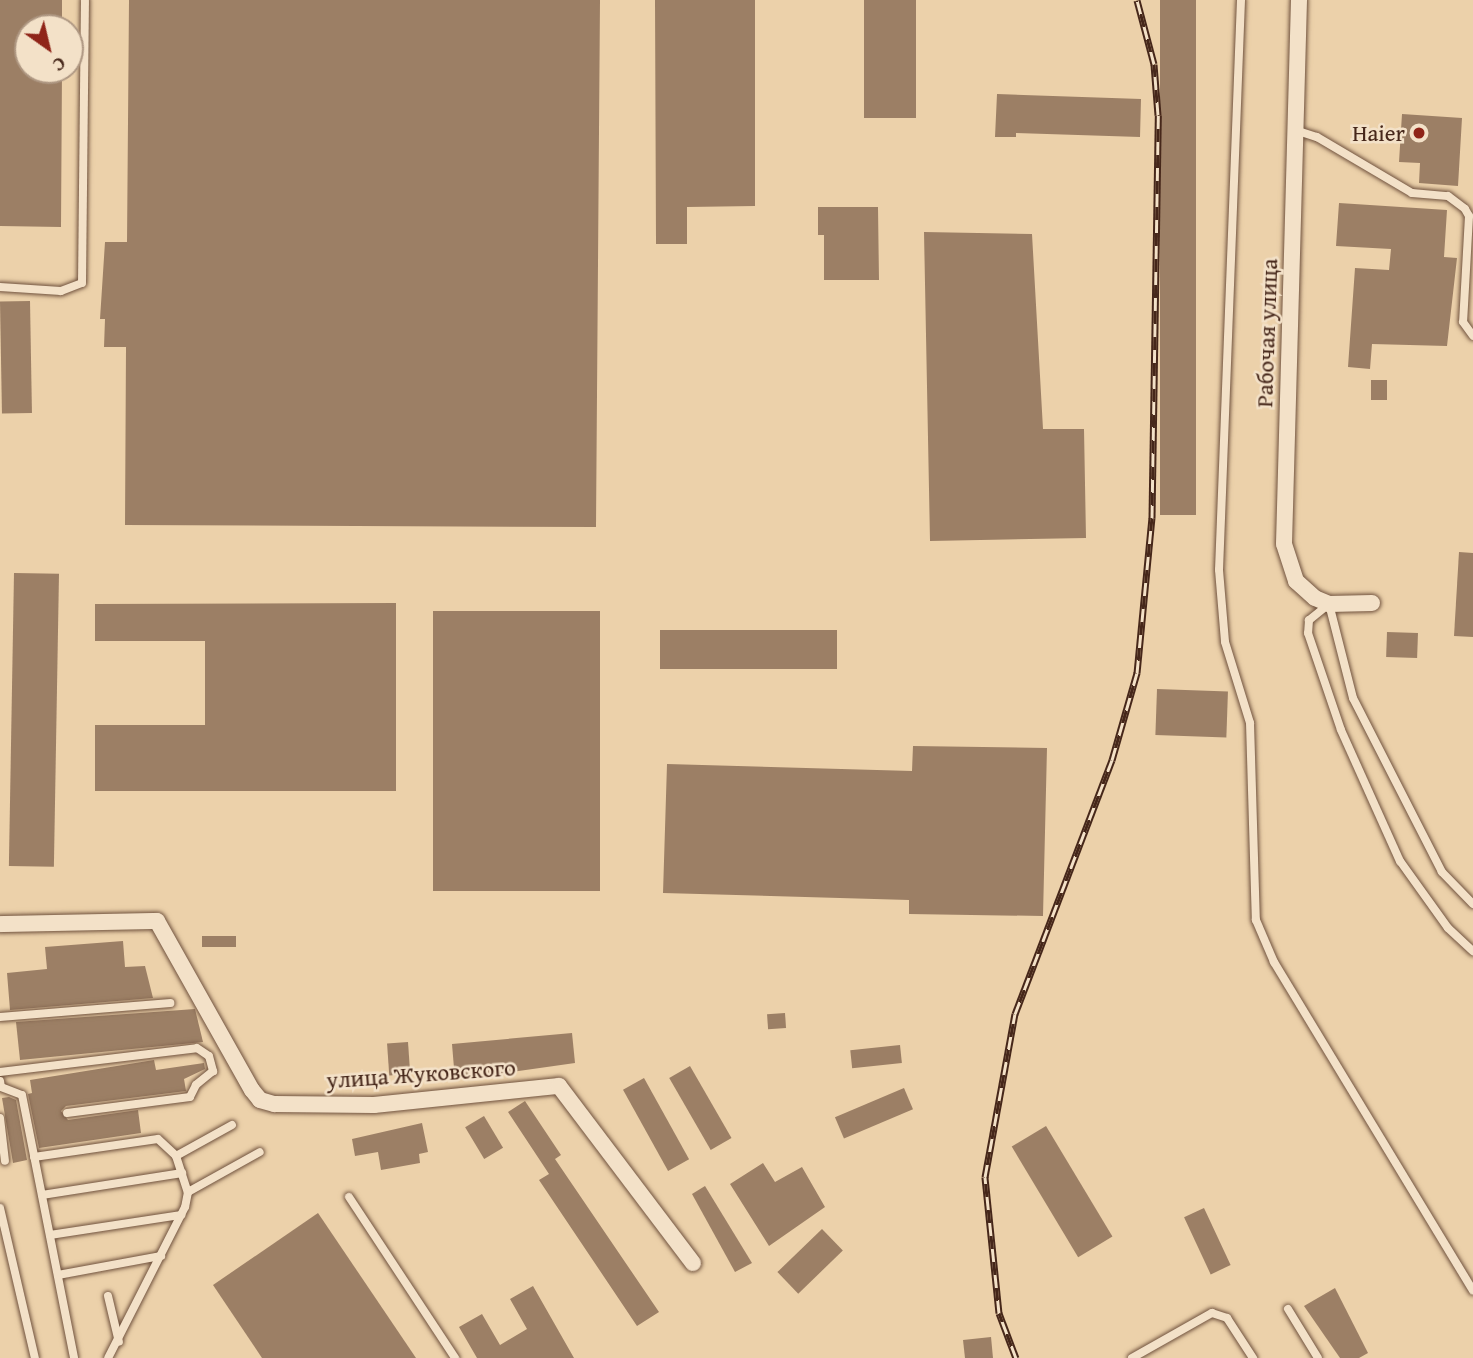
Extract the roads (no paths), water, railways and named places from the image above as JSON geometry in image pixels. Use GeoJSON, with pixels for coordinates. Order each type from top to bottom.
{"type":"FeatureCollection","features":[{"type":"Feature","properties":{"kind":"street","name":"Рабочая улица"},"geometry":{"type":"LineString","coordinates":[[1299,0],[1284,544],[1296,581],[1329,604]]}},
{"type":"Feature","properties":{"kind":"street"},"geometry":{"type":"LineString","coordinates":[[1329,604],[1371,603]]}},
{"type":"Feature","properties":{"kind":"street","name":"улица Жуковского"},"geometry":{"type":"LineString","coordinates":[[0,924],[157,921],[260,1100],[274,1104],[374,1105],[559,1086],[693,1263]]}},
{"type":"Feature","properties":{"kind":"lane"},"geometry":{"type":"LineString","coordinates":[[0,287],[61,290],[76,289],[82,283],[85,0]]}},
{"type":"Feature","properties":{"kind":"lane"},"geometry":{"type":"LineString","coordinates":[[1241,0],[1219,570],[1225,642],[1250,723],[1255,920],[1275,962],[1473,1290]]}},
{"type":"Feature","properties":{"kind":"lane"},"geometry":{"type":"LineString","coordinates":[[1295,130],[1317,137],[1412,193],[1448,196],[1460,203],[1469,216],[1463,322],[1473,336]]}},
{"type":"Feature","properties":{"kind":"lane"},"geometry":{"type":"LineString","coordinates":[[1473,904],[1442,872],[1353,698],[1342,671],[1336,617],[1329,604],[1309,620],[1308,633],[1341,730],[1401,861],[1448,928],[1473,951]]}},
{"type":"Feature","properties":{"kind":"lane"},"geometry":{"type":"LineString","coordinates":[[0,1017],[170,1003]]}},
{"type":"Feature","properties":{"kind":"lane"},"geometry":{"type":"LineString","coordinates":[[0,1072],[197,1048],[209,1056],[213,1071],[196,1085],[190,1097],[67,1113]]}},
{"type":"Feature","properties":{"kind":"lane"},"geometry":{"type":"LineString","coordinates":[[0,1081],[0,1088],[22,1095],[74,1358]]}},
{"type":"Feature","properties":{"kind":"lane"},"geometry":{"type":"LineString","coordinates":[[0,1118],[5,1161]]}},
{"type":"Feature","properties":{"kind":"lane"},"geometry":{"type":"LineString","coordinates":[[176,1156],[232,1125]]}},
{"type":"Feature","properties":{"kind":"lane"},"geometry":{"type":"LineString","coordinates":[[34,1157],[158,1139],[176,1156],[188,1192],[181,1215],[119,1342],[108,1358]]}},
{"type":"Feature","properties":{"kind":"lane"},"geometry":{"type":"LineString","coordinates":[[188,1192],[260,1152]]}},
{"type":"Feature","properties":{"kind":"lane"},"geometry":{"type":"LineString","coordinates":[[42,1195],[181,1173]]}},
{"type":"Feature","properties":{"kind":"lane"},"geometry":{"type":"LineString","coordinates":[[349,1197],[455,1358]]}},
{"type":"Feature","properties":{"kind":"lane"},"geometry":{"type":"LineString","coordinates":[[0,1208],[35,1358]]}},
{"type":"Feature","properties":{"kind":"lane"},"geometry":{"type":"LineString","coordinates":[[50,1235],[181,1215]]}},
{"type":"Feature","properties":{"kind":"lane"},"geometry":{"type":"LineString","coordinates":[[58,1275],[161,1256]]}},
{"type":"Feature","properties":{"kind":"lane"},"geometry":{"type":"LineString","coordinates":[[108,1296],[119,1342]]}},
{"type":"Feature","properties":{"kind":"lane"},"geometry":{"type":"LineString","coordinates":[[1288,1309],[1318,1358]]}},
{"type":"Feature","properties":{"kind":"lane"},"geometry":{"type":"LineString","coordinates":[[1132,1358],[1212,1312],[1227,1318],[1253,1358]]}},
{"type":"Feature","properties":{"kind":"railway"},"geometry":{"type":"LineString","coordinates":[[1016,1358],[999,1313],[985,1177],[1015,1014],[1112,760],[1137,673],[1152,518],[1158,115],[1154,64],[1137,0]]}},
{"type":"Feature","properties":{"kind":"place","name":"Haier"},"geometry":{"type":"Point","coordinates":[1419,133]}}]}
